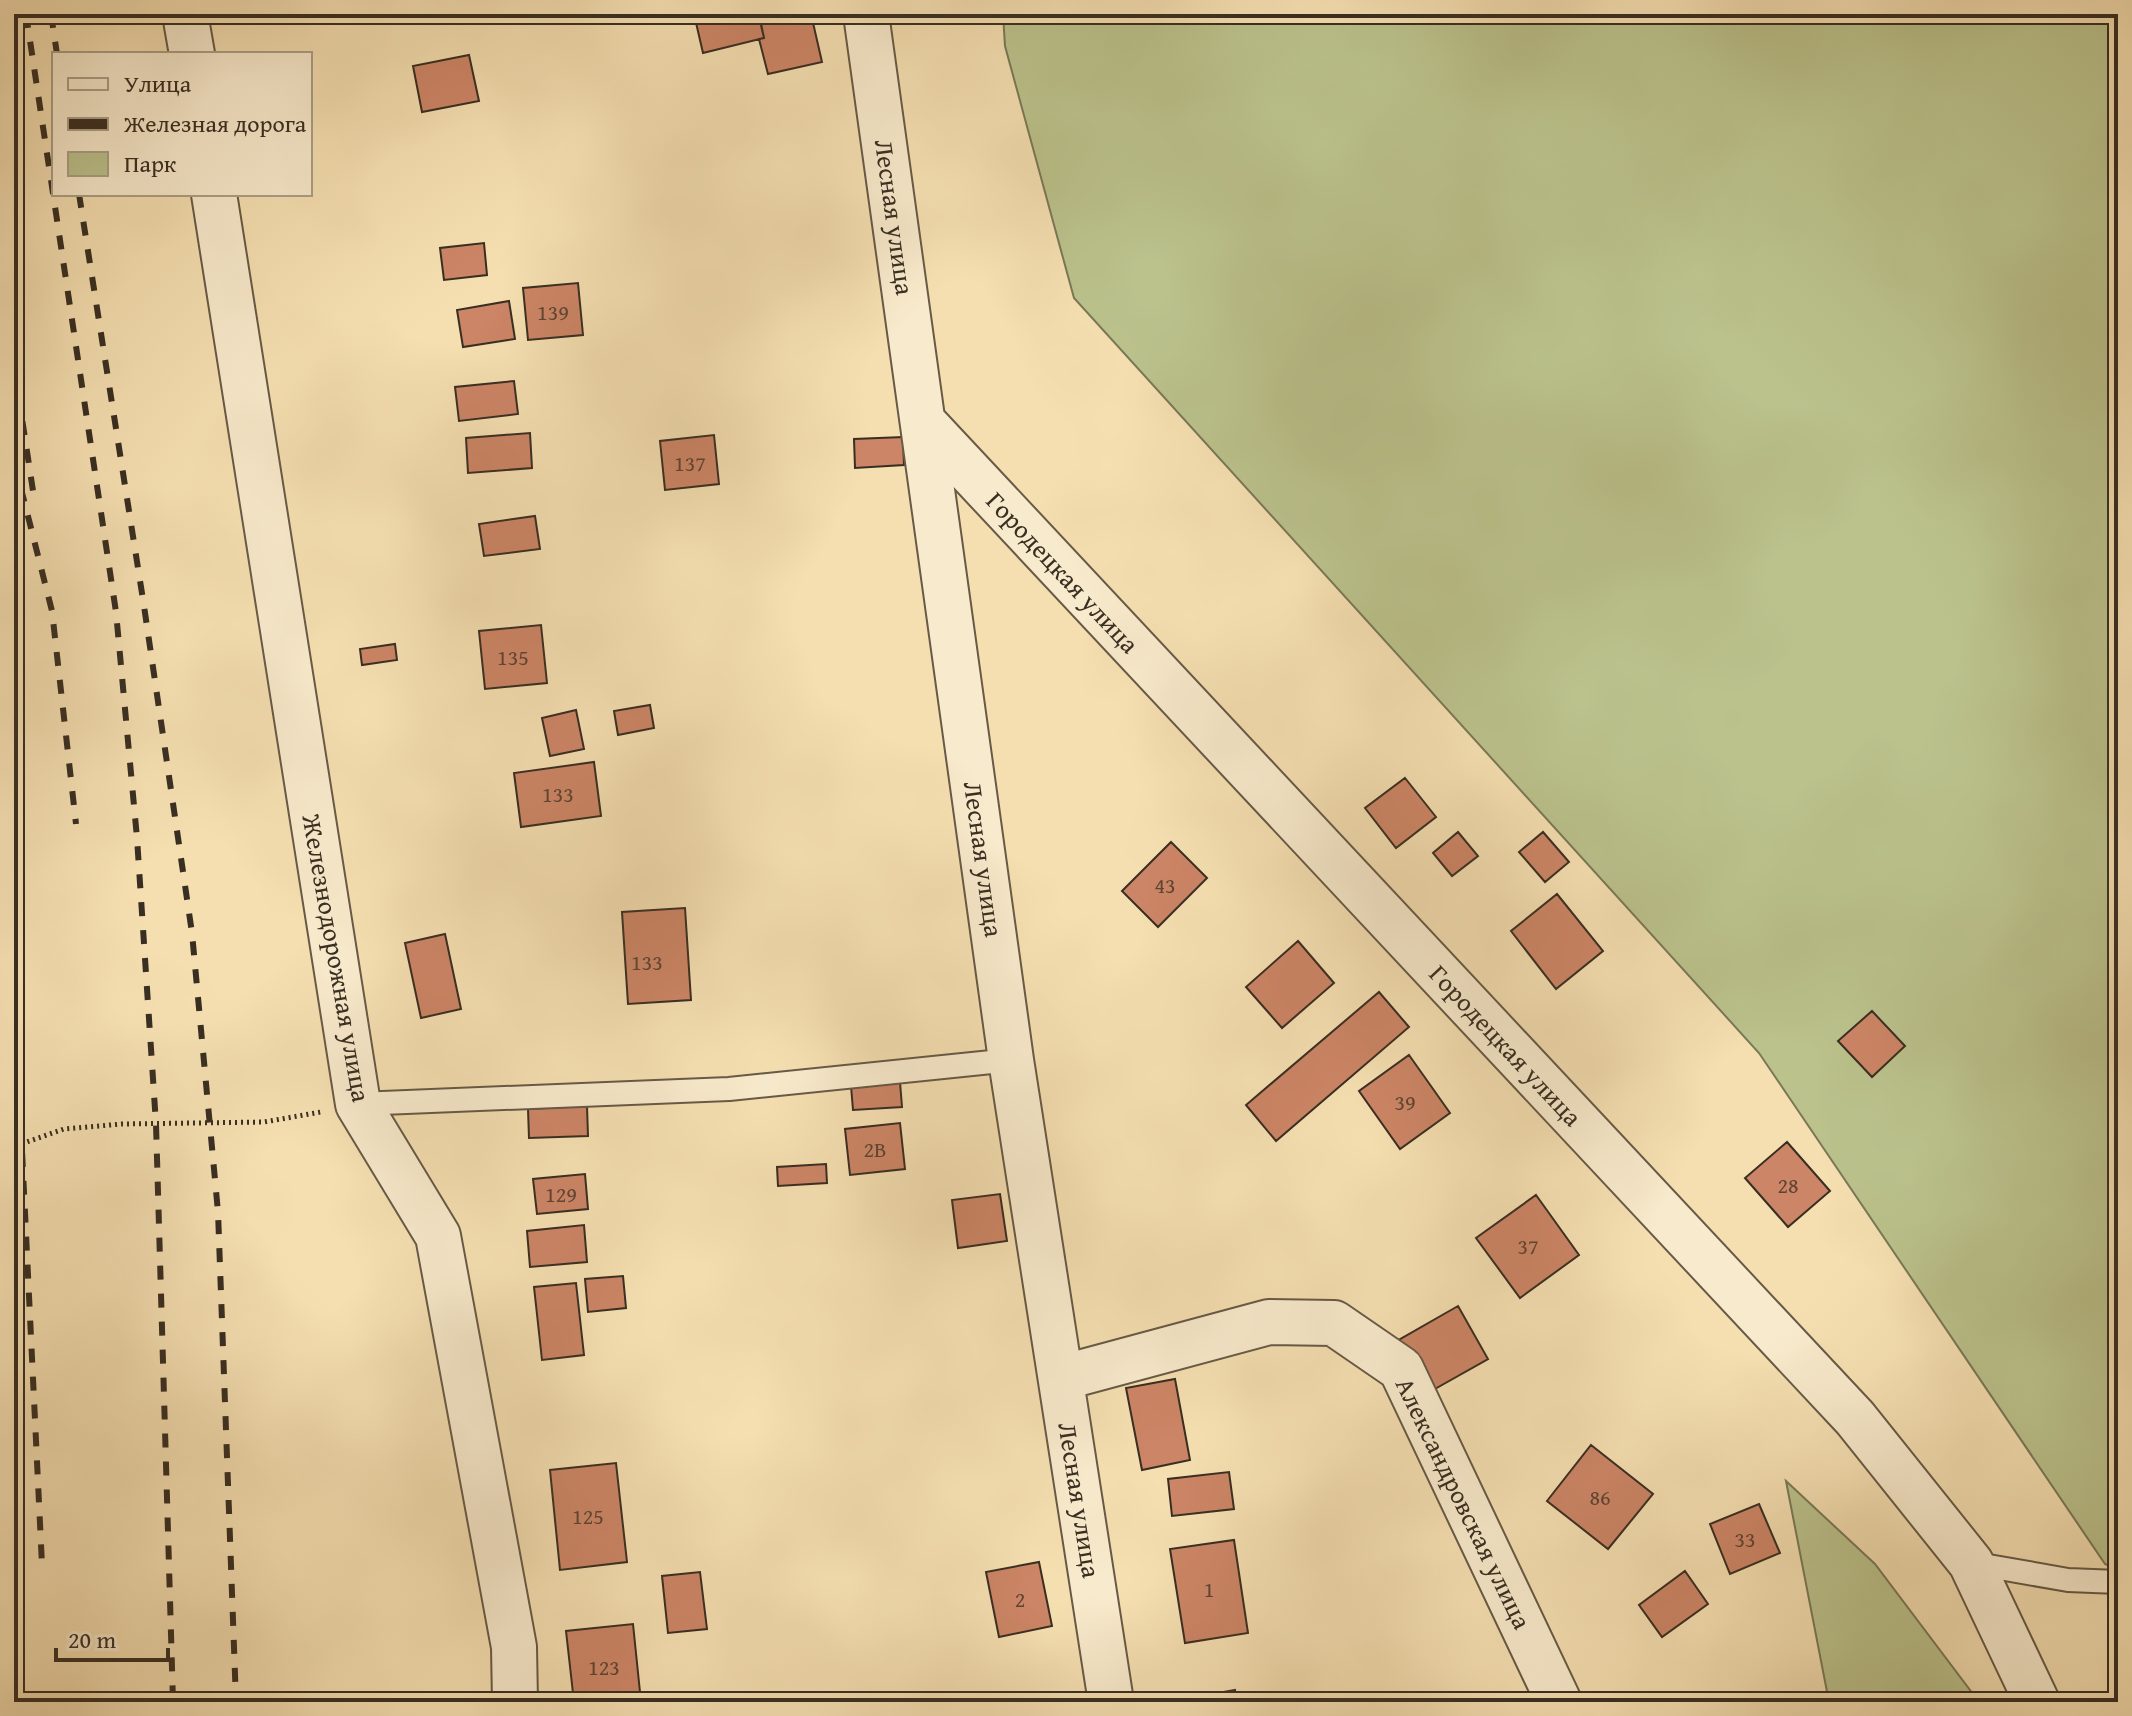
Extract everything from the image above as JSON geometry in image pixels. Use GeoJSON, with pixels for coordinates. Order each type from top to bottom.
{"type":"FeatureCollection","features":[{"type":"Feature","properties":{"kind":"street"},"geometry":{"type":"LineString","coordinates":[[185,14],[192,52]]}},
{"type":"Feature","properties":{"kind":"street","name":"Лесная улица"},"geometry":{"type":"LineString","coordinates":[[866,14],[1011,1060],[1111,1702]]}},
{"type":"Feature","properties":{"kind":"street","name":"Железнодорожная улица"},"geometry":{"type":"LineString","coordinates":[[214,196],[358,1104],[438,1236],[514,1647],[515,1702]]}},
{"type":"Feature","properties":{"kind":"street","name":"Городецкая улица"},"geometry":{"type":"LineString","coordinates":[[925,424],[1855,1418],[1971,1563],[2037,1702]]}},
{"type":"Feature","properties":{"kind":"street","name":"Александровская улица"},"geometry":{"type":"LineString","coordinates":[[1061,1378],[1269,1322],[1334,1323],[1401,1369],[1559,1702]]}},
{"type":"Feature","properties":{"kind":"lane"},"geometry":{"type":"LineString","coordinates":[[358,1104],[729,1089],[1011,1060]]}},
{"type":"Feature","properties":{"kind":"lane"},"geometry":{"type":"LineString","coordinates":[[1971,1563],[2068,1580],[2118,1582]]}},
{"type":"Feature","properties":{"kind":"path"},"geometry":{"type":"LineString","coordinates":[[14,1152],[18,1145],[64,1129],[122,1124],[264,1122],[358,1104]]}},
{"type":"Feature","properties":{"kind":"green space"},"geometry":{"type":"Polygon","coordinates":[[[1003,14],[2118,14],[2118,1570],[2105,1564],[1759,1053],[1074,298],[1005,46],[1003,14]]]}},
{"type":"Feature","properties":{"kind":"green space"},"geometry":{"type":"Polygon","coordinates":[[[1786,1481],[1875,1564],[1979,1702],[1829,1702],[1786,1481]]]}},
{"type":"Feature","properties":{"kind":"building"},"geometry":{"type":"Polygon","coordinates":[[[694,14],[759,14],[764,38],[703,53],[694,14]]]}},
{"type":"Feature","properties":{"kind":"building"},"geometry":{"type":"Polygon","coordinates":[[[793,14],[811,14],[822,62],[768,74],[759,39],[764,38],[760,21],[793,14]]]}},
{"type":"Feature","properties":{"kind":"building"},"geometry":{"type":"Polygon","coordinates":[[[469,55],[479,101],[422,112],[413,66],[469,55]]]}},
{"type":"Feature","properties":{"kind":"building"},"geometry":{"type":"Polygon","coordinates":[[[484,243],[487,275],[444,280],[440,248],[484,243]]]}},
{"type":"Feature","properties":{"kind":"building"},"geometry":{"type":"Polygon","coordinates":[[[578,283],[583,335],[528,340],[523,288],[578,283]]]}},
{"type":"Feature","properties":{"kind":"building"},"geometry":{"type":"Polygon","coordinates":[[[509,301],[515,339],[463,347],[457,310],[509,301]]]}},
{"type":"Feature","properties":{"kind":"building"},"geometry":{"type":"Polygon","coordinates":[[[514,381],[518,414],[459,421],[455,387],[514,381]]]}},
{"type":"Feature","properties":{"kind":"building"},"geometry":{"type":"Polygon","coordinates":[[[530,433],[532,468],[468,473],[466,438],[530,433]]]}},
{"type":"Feature","properties":{"kind":"building"},"geometry":{"type":"Polygon","coordinates":[[[714,435],[719,484],[665,490],[660,441],[714,435]]]}},
{"type":"Feature","properties":{"kind":"building"},"geometry":{"type":"Polygon","coordinates":[[[903,437],[904,465],[855,468],[854,439],[903,437]]]}},
{"type":"Feature","properties":{"kind":"building"},"geometry":{"type":"Polygon","coordinates":[[[535,516],[540,549],[484,556],[479,524],[535,516]]]}},
{"type":"Feature","properties":{"kind":"building"},"geometry":{"type":"Polygon","coordinates":[[[541,625],[547,683],[485,689],[479,631],[541,625]]]}},
{"type":"Feature","properties":{"kind":"building"},"geometry":{"type":"Polygon","coordinates":[[[395,644],[397,660],[362,665],[360,649],[395,644]]]}},
{"type":"Feature","properties":{"kind":"building"},"geometry":{"type":"Polygon","coordinates":[[[650,705],[654,728],[618,735],[614,711],[650,705]]]}},
{"type":"Feature","properties":{"kind":"building"},"geometry":{"type":"Polygon","coordinates":[[[576,710],[584,749],[550,756],[542,718],[576,710]]]}},
{"type":"Feature","properties":{"kind":"building"},"geometry":{"type":"Polygon","coordinates":[[[594,762],[601,816],[521,827],[514,773],[594,762]]]}},
{"type":"Feature","properties":{"kind":"building"},"geometry":{"type":"Polygon","coordinates":[[[1405,778],[1436,817],[1396,848],[1365,808],[1405,778]]]}},
{"type":"Feature","properties":{"kind":"building"},"geometry":{"type":"Polygon","coordinates":[[[1458,832],[1478,856],[1452,876],[1433,853],[1458,832]]]}},
{"type":"Feature","properties":{"kind":"building"},"geometry":{"type":"Polygon","coordinates":[[[1543,832],[1569,862],[1545,882],[1519,852],[1543,832]]]}},
{"type":"Feature","properties":{"kind":"building"},"geometry":{"type":"Polygon","coordinates":[[[1171,842],[1207,878],[1158,927],[1122,891],[1171,842]]]}},
{"type":"Feature","properties":{"kind":"building"},"geometry":{"type":"Polygon","coordinates":[[[1557,894],[1603,951],[1556,989],[1511,931],[1557,894]]]}},
{"type":"Feature","properties":{"kind":"building"},"geometry":{"type":"Polygon","coordinates":[[[685,908],[691,1000],[628,1004],[622,912],[685,908]]]}},
{"type":"Feature","properties":{"kind":"building"},"geometry":{"type":"Polygon","coordinates":[[[445,934],[461,1009],[421,1018],[405,943],[445,934]]]}},
{"type":"Feature","properties":{"kind":"building"},"geometry":{"type":"Polygon","coordinates":[[[1298,941],[1334,983],[1282,1028],[1246,987],[1298,941]]]}},
{"type":"Feature","properties":{"kind":"building"},"geometry":{"type":"Polygon","coordinates":[[[1379,992],[1409,1027],[1276,1141],[1246,1105],[1379,992]]]}},
{"type":"Feature","properties":{"kind":"building"},"geometry":{"type":"Polygon","coordinates":[[[1872,1011],[1905,1046],[1872,1077],[1838,1041],[1872,1011]]]}},
{"type":"Feature","properties":{"kind":"building"},"geometry":{"type":"Polygon","coordinates":[[[1409,1055],[1450,1113],[1400,1149],[1359,1091],[1409,1055]]]}},
{"type":"Feature","properties":{"kind":"building"},"geometry":{"type":"Polygon","coordinates":[[[900,1082],[902,1107],[853,1110],[851,1086],[900,1082]]]}},
{"type":"Feature","properties":{"kind":"building"},"geometry":{"type":"Polygon","coordinates":[[[587,1106],[588,1136],[529,1138],[528,1109],[587,1106]]]}},
{"type":"Feature","properties":{"kind":"building"},"geometry":{"type":"Polygon","coordinates":[[[900,1123],[905,1169],[850,1175],[845,1129],[900,1123]]]}},
{"type":"Feature","properties":{"kind":"building"},"geometry":{"type":"Polygon","coordinates":[[[1787,1142],[1830,1191],[1788,1227],[1745,1178],[1787,1142]]]}},
{"type":"Feature","properties":{"kind":"building"},"geometry":{"type":"Polygon","coordinates":[[[826,1164],[827,1183],[778,1186],[777,1167],[826,1164]]]}},
{"type":"Feature","properties":{"kind":"building"},"geometry":{"type":"Polygon","coordinates":[[[585,1174],[588,1209],[537,1214],[533,1179],[585,1174]]]}},
{"type":"Feature","properties":{"kind":"building"},"geometry":{"type":"Polygon","coordinates":[[[1000,1194],[1007,1241],[958,1248],[952,1200],[1000,1194]]]}},
{"type":"Feature","properties":{"kind":"building"},"geometry":{"type":"Polygon","coordinates":[[[1536,1195],[1579,1255],[1520,1298],[1476,1238],[1536,1195]]]}},
{"type":"Feature","properties":{"kind":"building"},"geometry":{"type":"Polygon","coordinates":[[[584,1225],[587,1262],[530,1267],[527,1231],[584,1225]]]}},
{"type":"Feature","properties":{"kind":"building"},"geometry":{"type":"Polygon","coordinates":[[[623,1276],[626,1308],[588,1312],[585,1279],[623,1276]]]}},
{"type":"Feature","properties":{"kind":"building"},"geometry":{"type":"Polygon","coordinates":[[[576,1283],[584,1355],[542,1360],[534,1287],[576,1283]]]}},
{"type":"Feature","properties":{"kind":"building"},"geometry":{"type":"Polygon","coordinates":[[[1458,1306],[1488,1359],[1426,1394],[1397,1341],[1458,1306]]]}},
{"type":"Feature","properties":{"kind":"building"},"geometry":{"type":"Polygon","coordinates":[[[1175,1379],[1190,1460],[1142,1470],[1126,1388],[1175,1379]]]}},
{"type":"Feature","properties":{"kind":"building"},"geometry":{"type":"Polygon","coordinates":[[[1591,1445],[1653,1494],[1608,1549],[1547,1501],[1591,1445]]]}},
{"type":"Feature","properties":{"kind":"building"},"geometry":{"type":"Polygon","coordinates":[[[616,1463],[627,1562],[560,1570],[550,1470],[616,1463]]]}},
{"type":"Feature","properties":{"kind":"building"},"geometry":{"type":"Polygon","coordinates":[[[1229,1472],[1234,1509],[1172,1516],[1168,1479],[1229,1472]]]}},
{"type":"Feature","properties":{"kind":"building"},"geometry":{"type":"Polygon","coordinates":[[[1759,1504],[1780,1553],[1730,1574],[1710,1524],[1759,1504]]]}},
{"type":"Feature","properties":{"kind":"building"},"geometry":{"type":"Polygon","coordinates":[[[1234,1540],[1248,1633],[1185,1643],[1170,1549],[1234,1540]]]}},
{"type":"Feature","properties":{"kind":"building"},"geometry":{"type":"Polygon","coordinates":[[[1039,1562],[1052,1626],[999,1637],[986,1572],[1039,1562]]]}},
{"type":"Feature","properties":{"kind":"building"},"geometry":{"type":"Polygon","coordinates":[[[1685,1571],[1708,1604],[1662,1637],[1639,1605],[1685,1571]]]}},
{"type":"Feature","properties":{"kind":"building"},"geometry":{"type":"Polygon","coordinates":[[[700,1572],[707,1629],[668,1633],[662,1576],[700,1572]]]}},
{"type":"Feature","properties":{"kind":"building"},"geometry":{"type":"Polygon","coordinates":[[[633,1624],[641,1702],[574,1702],[566,1631],[633,1624]]]}},
{"type":"Feature","properties":{"kind":"building"},"geometry":{"type":"Polygon","coordinates":[[[1235,1690],[1236,1702],[1186,1702],[1185,1699],[1235,1690]]]}},
{"type":"Feature","properties":{"kind":"railway"},"geometry":{"type":"LineString","coordinates":[[26,14],[52,187]]}},
{"type":"Feature","properties":{"kind":"railway"},"geometry":{"type":"LineString","coordinates":[[51,14],[57,52]]}},
{"type":"Feature","properties":{"kind":"railway"},"geometry":{"type":"LineString","coordinates":[[53,196],[116,612],[137,838],[156,1124],[173,1702]]}},
{"type":"Feature","properties":{"kind":"railway"},"geometry":{"type":"LineString","coordinates":[[79,196],[192,933],[218,1212],[236,1702]]}},
{"type":"Feature","properties":{"kind":"railway"},"geometry":{"type":"LineString","coordinates":[[14,366],[35,504]]}},
{"type":"Feature","properties":{"kind":"railway"},"geometry":{"type":"LineString","coordinates":[[14,461],[52,611],[76,824]]}},
{"type":"Feature","properties":{"kind":"railway"},"geometry":{"type":"LineString","coordinates":[[14,985],[42,1565]]}}]}
